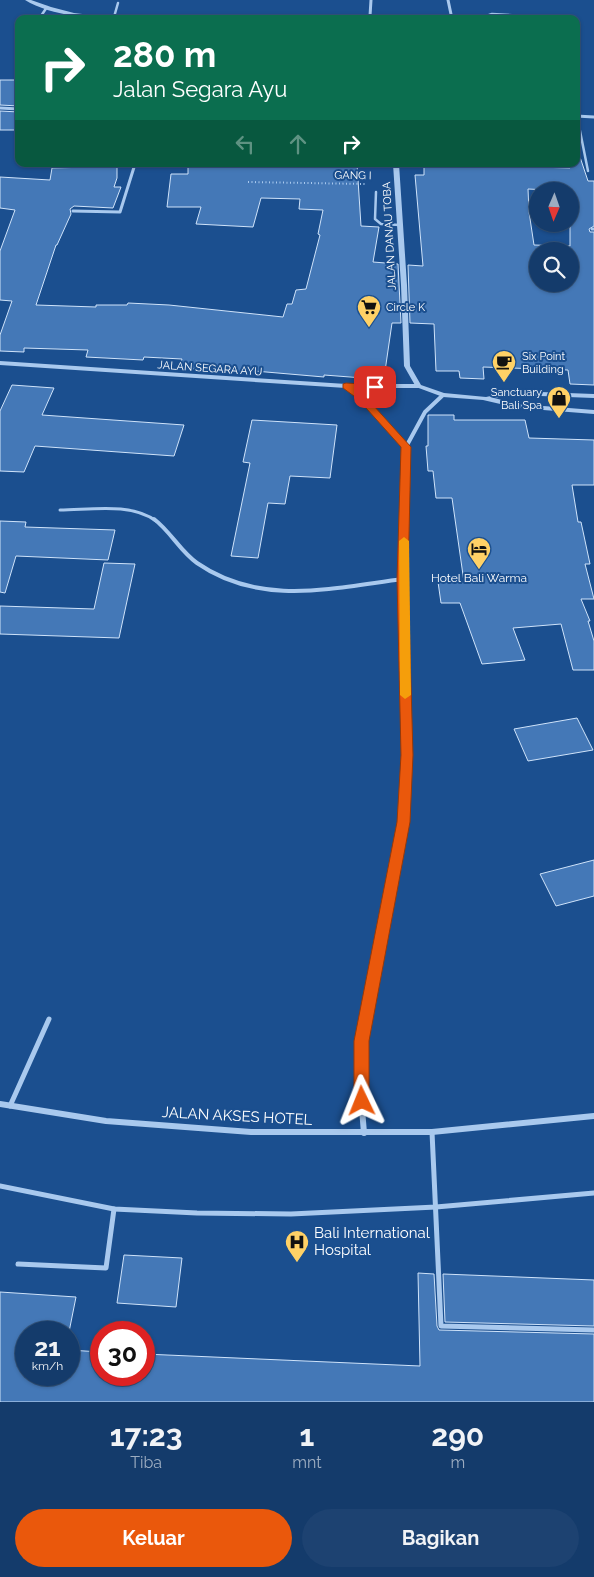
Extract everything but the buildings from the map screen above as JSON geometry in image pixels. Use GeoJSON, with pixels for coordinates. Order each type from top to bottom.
{"type":"FeatureCollection","features":[{"type":"Feature","properties":{"kind":"street"},"geometry":{"type":"LineString","coordinates":[[26,0],[47,7],[91,15]]}},
{"type":"Feature","properties":{"kind":"street"},"geometry":{"type":"LineString","coordinates":[[370,15],[371,0]]}},
{"type":"Feature","properties":{"kind":"street"},"geometry":{"type":"LineString","coordinates":[[448,0],[451,15]]}},
{"type":"Feature","properties":{"kind":"street"},"geometry":{"type":"LineString","coordinates":[[0,108],[15,109]]}},
{"type":"Feature","properties":{"kind":"street"},"geometry":{"type":"LineString","coordinates":[[580,116],[594,117]]}},
{"type":"Feature","properties":{"kind":"street"},"geometry":{"type":"LineString","coordinates":[[73,211],[120,212],[134,167]]}},
{"type":"Feature","properties":{"kind":"street","name":"JALAN DANAU TOBA"},"geometry":{"type":"LineString","coordinates":[[396,167],[407,366],[418,386]]}},
{"type":"Feature","properties":{"kind":"street","name":"JALAN SEGARA AYU"},"geometry":{"type":"LineString","coordinates":[[0,363],[346,386],[418,386]]}},
{"type":"Feature","properties":{"kind":"street"},"geometry":{"type":"LineString","coordinates":[[346,386],[361,397],[406,447]]}},
{"type":"Feature","properties":{"kind":"street"},"geometry":{"type":"LineString","coordinates":[[418,386],[443,394],[483,398],[518,406],[594,412]]}},
{"type":"Feature","properties":{"kind":"street"},"geometry":{"type":"LineString","coordinates":[[483,398],[514,393],[594,396]]}},
{"type":"Feature","properties":{"kind":"street"},"geometry":{"type":"LineString","coordinates":[[364,1133],[360,1085],[362,1041],[392,893],[404,822],[407,755],[403,579],[406,447],[425,412],[443,394]]}},
{"type":"Feature","properties":{"kind":"street","name":"JALAN AKSES HOTEL"},"geometry":{"type":"LineString","coordinates":[[0,1104],[106,1121],[251,1132],[432,1132],[594,1116]]}},
{"type":"Feature","properties":{"kind":"lane"},"geometry":{"type":"LineString","coordinates":[[115,15],[118,3]]}},
{"type":"Feature","properties":{"kind":"lane"},"geometry":{"type":"LineString","coordinates":[[42,15],[47,7]]}},
{"type":"Feature","properties":{"kind":"lane"},"geometry":{"type":"LineString","coordinates":[[489,15],[522,15]]}},
{"type":"Feature","properties":{"kind":"lane"},"geometry":{"type":"LineString","coordinates":[[580,134],[588,171]]}},
{"type":"Feature","properties":{"kind":"lane"},"geometry":{"type":"LineString","coordinates":[[376,192],[375,219],[381,224],[400,225]]}},
{"type":"Feature","properties":{"kind":"lane"},"geometry":{"type":"LineString","coordinates":[[60,510],[133,511],[148,516],[162,524],[180,548],[204,568],[234,582],[258,589],[295,592],[403,579]]}},
{"type":"Feature","properties":{"kind":"lane"},"geometry":{"type":"LineString","coordinates":[[10,1106],[49,1019]]}},
{"type":"Feature","properties":{"kind":"lane"},"geometry":{"type":"LineString","coordinates":[[432,1132],[441,1326],[594,1330]]}},
{"type":"Feature","properties":{"kind":"lane"},"geometry":{"type":"LineString","coordinates":[[0,1186],[114,1208],[197,1213],[291,1214],[436,1207],[594,1193]]}},
{"type":"Feature","properties":{"kind":"lane"},"geometry":{"type":"LineString","coordinates":[[18,1264],[106,1268],[114,1208]]}},
{"type":"Feature","properties":{"kind":"path","name":"GANG I"},"geometry":{"type":"LineString","coordinates":[[248,182],[370,184]]}},
{"type":"Feature","properties":{"kind":"slow traffic"},"geometry":{"type":"LineString","coordinates":[[404,541],[405,695]]}},
{"type":"Feature","properties":{"kind":"place","name":"Circle K"},"geometry":{"type":"Point","coordinates":[369,328]}},
{"type":"Feature","properties":{"kind":"place","name":"Six Point Building"},"geometry":{"type":"Point","coordinates":[504,383]}},
{"type":"Feature","properties":{"kind":"place","name":"Sanctuary Bali Spa"},"geometry":{"type":"Point","coordinates":[559,419]}},
{"type":"Feature","properties":{"kind":"place","name":"Hotel Bali Warma"},"geometry":{"type":"Point","coordinates":[479,570]}},
{"type":"Feature","properties":{"kind":"place","name":"Bali International Hospital"},"geometry":{"type":"Point","coordinates":[297,1263]}},
{"type":"Feature","properties":{"kind":"route"},"geometry":{"type":"LineString","coordinates":[[362,1101],[360,1085],[362,1041],[392,893],[404,822],[407,755],[403,579],[406,447],[361,397],[346,386],[375,387]]}}]}
